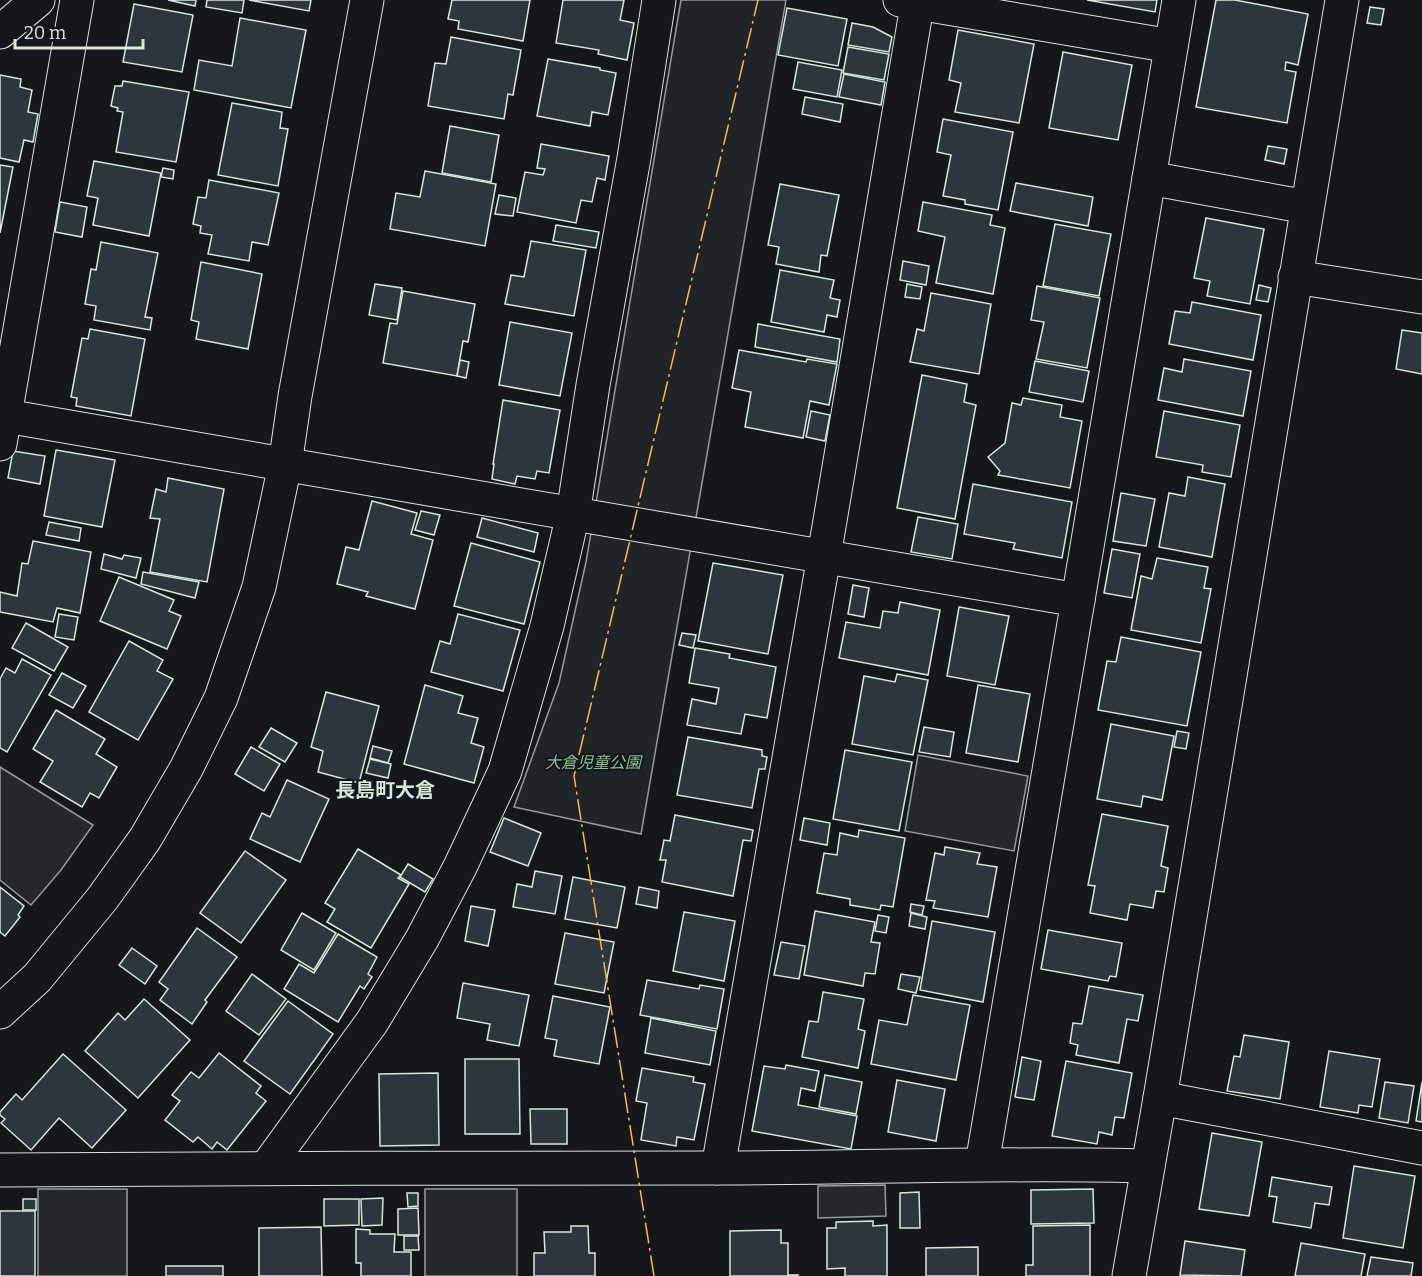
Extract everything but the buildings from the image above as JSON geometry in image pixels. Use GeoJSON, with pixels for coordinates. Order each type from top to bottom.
{"type":"FeatureCollection","features":[{"type":"Feature","properties":{"kind":"street"},"geometry":{"type":"LineString","coordinates":[[0,32],[38,0]]}},
{"type":"Feature","properties":{"kind":"street"},"geometry":{"type":"LineString","coordinates":[[77,0],[3,430],[285,465],[1078,600]]}},
{"type":"Feature","properties":{"kind":"street"},"geometry":{"type":"LineString","coordinates":[[0,1012],[37,978],[102,899],[145,839],[186,769],[221,698],[259,587],[285,465],[295,396],[367,0]]}},
{"type":"Feature","properties":{"kind":"street"},"geometry":{"type":"LineString","coordinates":[[266,1168],[372,1022],[422,939],[460,867],[505,771],[547,626],[573,514],[659,0]]}},
{"type":"Feature","properties":{"kind":"street"},"geometry":{"type":"LineString","coordinates":[[982,1164],[1179,0]]}},
{"type":"Feature","properties":{"kind":"street"},"geometry":{"type":"LineString","coordinates":[[1129,1276],[1342,0]]}},
{"type":"Feature","properties":{"kind":"street"},"geometry":{"type":"LineString","coordinates":[[718,1168],[824,556],[912,1],[1171,46]]}},
{"type":"Feature","properties":{"kind":"street"},"geometry":{"type":"LineString","coordinates":[[1149,178],[1307,207]]}},
{"type":"Feature","properties":{"kind":"street"},"geometry":{"type":"LineString","coordinates":[[1295,277],[1422,297]]}},
{"type":"Feature","properties":{"kind":"street"},"geometry":{"type":"LineString","coordinates":[[1160,1098],[1422,1148]]}},
{"type":"Feature","properties":{"kind":"street"},"geometry":{"type":"LineString","coordinates":[[0,1170],[718,1168],[982,1164],[1148,1166]]}},
{"type":"Feature","properties":{"kind":"green space","name":"大倉児童公園"},"geometry":{"type":"Polygon","coordinates":[[[681,0],[786,0],[641,834],[514,807],[559,683],[586,562],[681,0]]]}},
{"type":"Feature","properties":{"kind":"shaded area"},"geometry":{"type":"Polygon","coordinates":[[[918,755],[1028,776],[1014,851],[905,831],[918,755]]]}},
{"type":"Feature","properties":{"kind":"shaded area"},"geometry":{"type":"Polygon","coordinates":[[[0,767],[93,825],[61,870],[31,905],[0,880],[0,767]]]}},
{"type":"Feature","properties":{"kind":"shaded area"},"geometry":{"type":"Polygon","coordinates":[[[885,1185],[886,1216],[818,1218],[818,1186],[885,1185]]]}},
{"type":"Feature","properties":{"kind":"shaded area"},"geometry":{"type":"Polygon","coordinates":[[[38,1189],[127,1189],[127,1276],[38,1276],[38,1189]]]}},
{"type":"Feature","properties":{"kind":"shaded area"},"geometry":{"type":"Polygon","coordinates":[[[425,1189],[517,1189],[517,1276],[425,1276],[425,1189]]]}},
{"type":"Feature","properties":{"kind":"power"},"geometry":{"type":"LineString","coordinates":[[654,1276],[574,776],[758,0]]}},
{"type":"Feature","properties":{"kind":"district","name":"長島町大倉"},"geometry":{"type":"Point","coordinates":[385,790]}}]}
